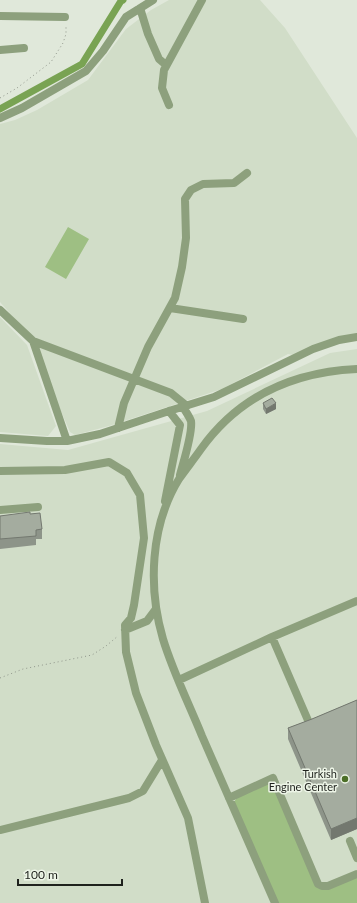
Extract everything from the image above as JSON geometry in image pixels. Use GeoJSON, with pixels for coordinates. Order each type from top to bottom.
{"type":"FeatureCollection","features":[{"type":"Feature","properties":{"kind":"street"},"geometry":{"type":"LineString","coordinates":[[0,118],[22,108],[86,71],[103,51],[126,17],[153,0]]}},
{"type":"Feature","properties":{"kind":"street"},"geometry":{"type":"LineString","coordinates":[[169,105],[163,94],[162,82],[166,64],[202,0]]}},
{"type":"Feature","properties":{"kind":"street"},"geometry":{"type":"LineString","coordinates":[[140,8],[148,34],[159,59],[166,64]]}},
{"type":"Feature","properties":{"kind":"street"},"geometry":{"type":"LineString","coordinates":[[0,16],[65,17]]}},
{"type":"Feature","properties":{"kind":"street"},"geometry":{"type":"LineString","coordinates":[[0,50],[24,48]]}},
{"type":"Feature","properties":{"kind":"street"},"geometry":{"type":"LineString","coordinates":[[118,428],[124,404],[148,347],[175,298],[182,267],[186,238],[185,199],[191,190],[203,184],[234,183],[247,173]]}},
{"type":"Feature","properties":{"kind":"street"},"geometry":{"type":"LineString","coordinates":[[170,308],[243,319]]}},
{"type":"Feature","properties":{"kind":"street"},"geometry":{"type":"LineString","coordinates":[[0,310],[33,341],[171,393],[185,407],[191,423],[190,437],[179,480],[162,517]]}},
{"type":"Feature","properties":{"kind":"street"},"geometry":{"type":"LineString","coordinates":[[0,438],[66,441],[100,434],[214,397],[232,390],[313,349],[339,340],[357,337]]}},
{"type":"Feature","properties":{"kind":"street"},"geometry":{"type":"LineString","coordinates":[[33,341],[66,441]]}},
{"type":"Feature","properties":{"kind":"street"},"geometry":{"type":"LineString","coordinates":[[179,480],[222,423],[245,405],[268,390],[296,379],[326,372],[357,369]]}},
{"type":"Feature","properties":{"kind":"street"},"geometry":{"type":"LineString","coordinates":[[169,411],[180,425],[157,537],[154,560],[156,609],[163,640],[179,680],[275,903]]}},
{"type":"Feature","properties":{"kind":"street"},"geometry":{"type":"LineString","coordinates":[[0,471],[65,470],[109,462],[127,473],[140,495],[144,538],[134,606],[131,618],[125,625],[126,652],[136,693],[162,760],[188,818],[205,903]]}},
{"type":"Feature","properties":{"kind":"street"},"geometry":{"type":"LineString","coordinates":[[0,510],[38,507]]}},
{"type":"Feature","properties":{"kind":"street"},"geometry":{"type":"LineString","coordinates":[[179,680],[272,637],[357,601]]}},
{"type":"Feature","properties":{"kind":"street"},"geometry":{"type":"LineString","coordinates":[[125,630],[147,621],[156,609]]}},
{"type":"Feature","properties":{"kind":"street"},"geometry":{"type":"LineString","coordinates":[[272,637],[310,725]]}},
{"type":"Feature","properties":{"kind":"street"},"geometry":{"type":"LineString","coordinates":[[0,830],[129,798],[143,791],[162,760]]}},
{"type":"Feature","properties":{"kind":"street"},"geometry":{"type":"LineString","coordinates":[[229,798],[273,778],[318,884],[328,886],[357,874]]}},
{"type":"Feature","properties":{"kind":"street"},"geometry":{"type":"LineString","coordinates":[[350,841],[357,858]]}},
{"type":"Feature","properties":{"kind":"path"},"geometry":{"type":"LineString","coordinates":[[0,98],[17,88],[44,68],[53,58],[61,48],[65,39],[65,17]]}},
{"type":"Feature","properties":{"kind":"path"},"geometry":{"type":"LineString","coordinates":[[0,678],[23,669],[92,655],[106,646],[125,630]]}},
{"type":"Feature","properties":{"kind":"shaded area"},"geometry":{"type":"Polygon","coordinates":[[[169,0],[260,0],[285,28],[357,138],[357,340],[323,347],[304,357],[288,354],[222,389],[109,426],[75,435],[70,432],[27,333],[0,302],[0,124],[15,120],[37,110],[88,80],[126,29],[151,10],[169,0]]]}},
{"type":"Feature","properties":{"kind":"shaded area"},"geometry":{"type":"Polygon","coordinates":[[[0,317],[27,345],[56,426],[48,436],[0,432],[0,317]]]}},
{"type":"Feature","properties":{"kind":"shaded area"},"geometry":{"type":"Polygon","coordinates":[[[357,349],[357,903],[0,903],[0,444],[68,450],[207,411],[330,353],[357,349]]]}},
{"type":"Feature","properties":{"kind":"green space"},"geometry":{"type":"Polygon","coordinates":[[[68,227],[89,239],[66,279],[45,267],[68,227]]]}},
{"type":"Feature","properties":{"kind":"green space"},"geometry":{"type":"Polygon","coordinates":[[[266,779],[272,784],[319,887],[357,871],[357,903],[275,903],[232,805],[236,799],[266,779]]]}},
{"type":"Feature","properties":{"kind":"building"},"geometry":{"type":"Polygon","coordinates":[[[272,398],[276,403],[266,409],[263,403],[272,398]]]}},
{"type":"Feature","properties":{"kind":"building"},"geometry":{"type":"Polygon","coordinates":[[[30,512],[30,514],[40,513],[42,529],[36,530],[36,536],[0,539],[0,516],[30,512]]]}},
{"type":"Feature","properties":{"kind":"building"},"geometry":{"type":"Polygon","coordinates":[[[357,700],[357,818],[331,829],[288,728],[357,700]]]}},
{"type":"Feature","properties":{"kind":"waterway"},"geometry":{"type":"LineString","coordinates":[[0,109],[82,64],[123,0]]}},
{"type":"Feature","properties":{"kind":"place","name":"Turkish Engine Center"},"geometry":{"type":"Point","coordinates":[345,779]}}]}
